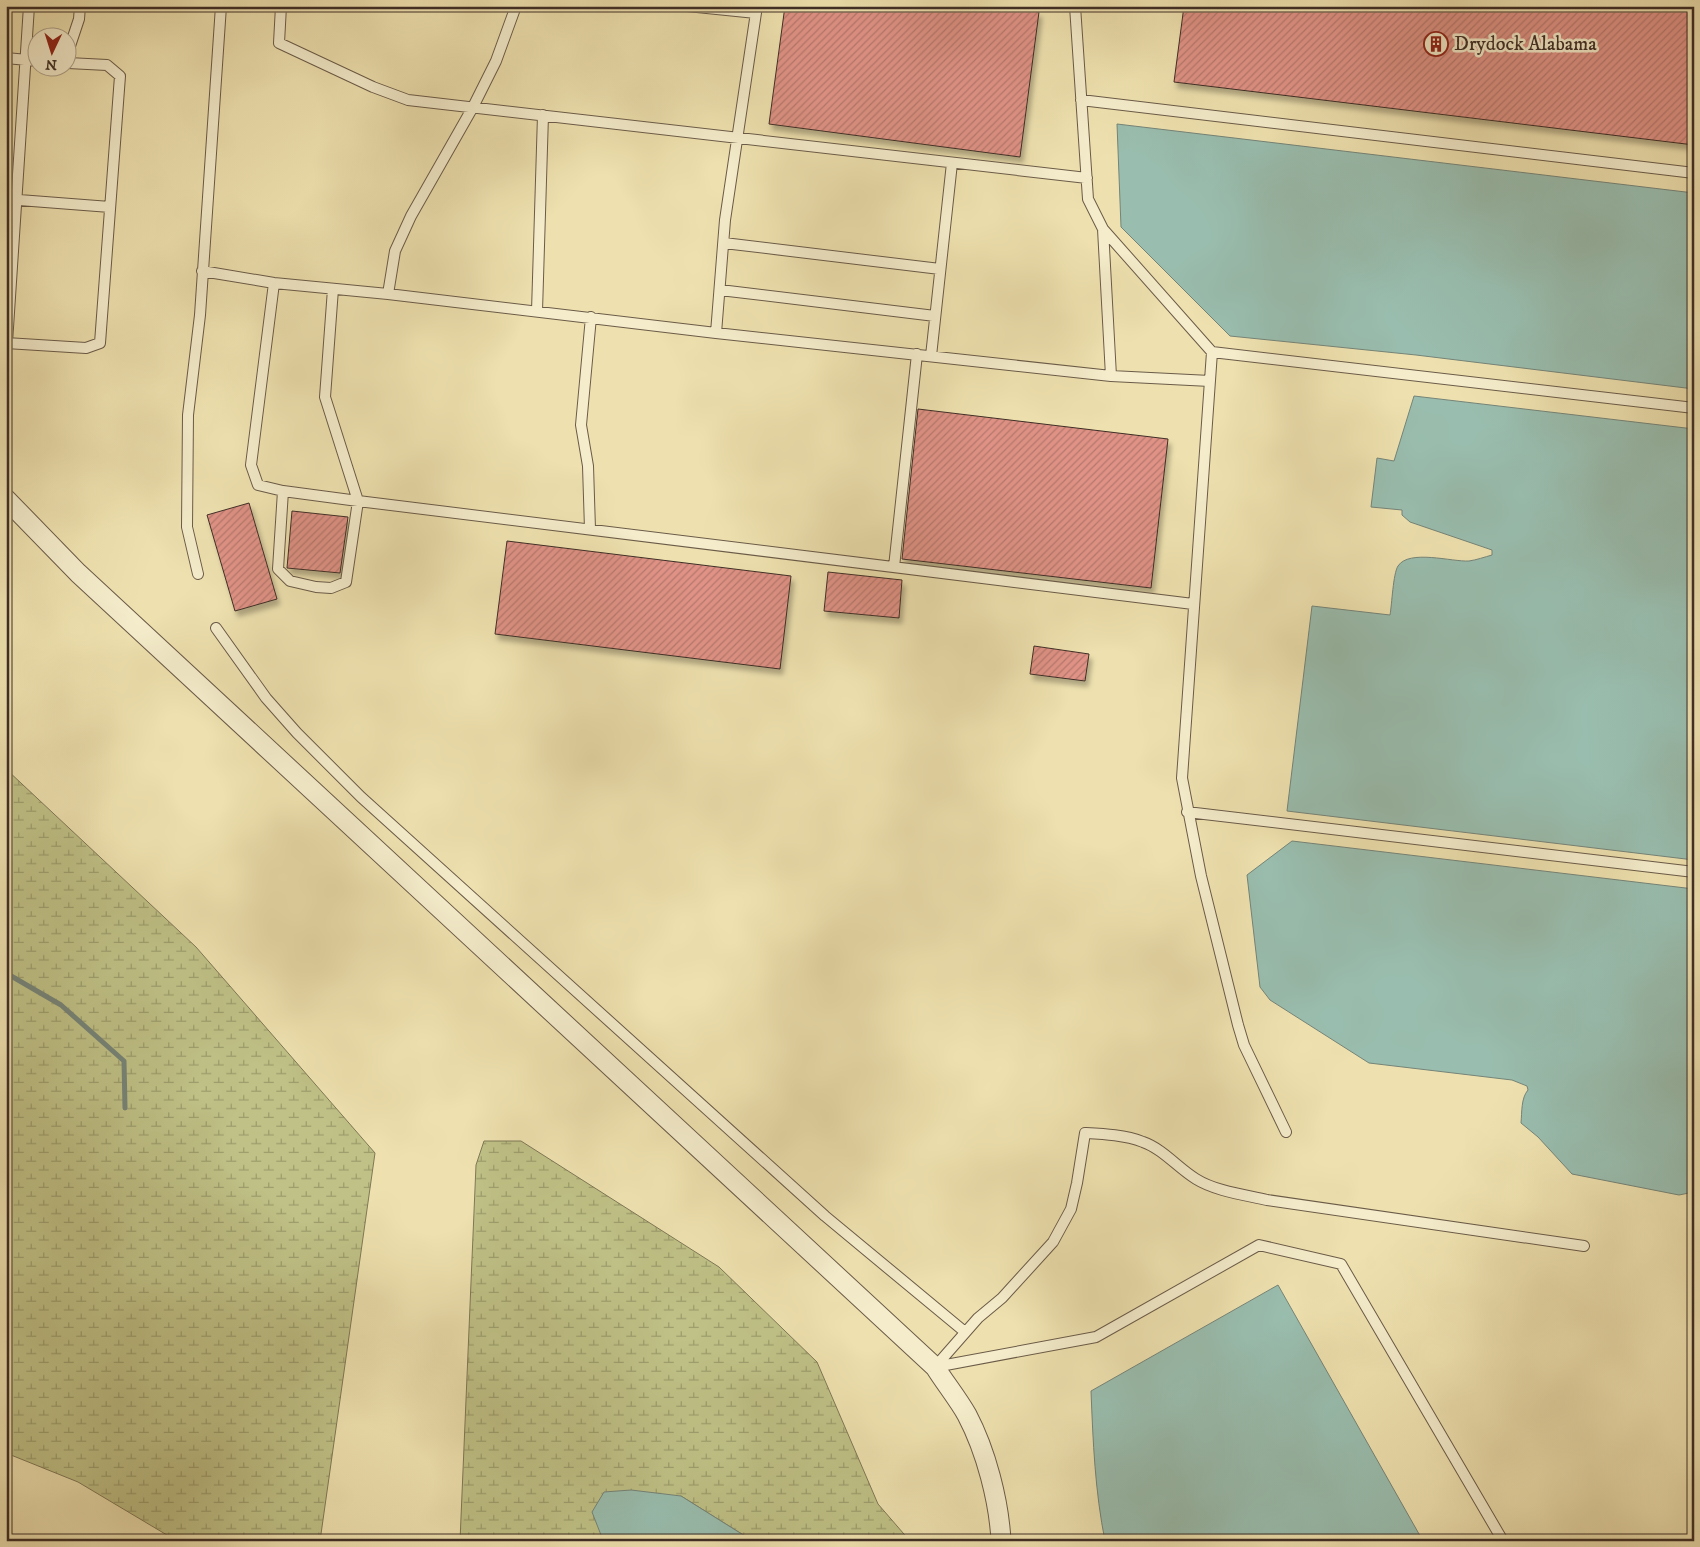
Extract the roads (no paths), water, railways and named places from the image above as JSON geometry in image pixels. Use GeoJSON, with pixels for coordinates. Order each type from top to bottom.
{"type":"FeatureCollection","features":[{"type":"Feature","properties":{"kind":"street"},"geometry":{"type":"LineString","coordinates":[[6,499],[78,573],[935,1367],[967,1416],[990,1471],[998,1506],[1001,1541]]}},
{"type":"Feature","properties":{"kind":"lane"},"geometry":{"type":"LineString","coordinates":[[29,6],[11,200],[7,343],[86,348],[100,343],[120,76],[107,65],[78,64]]}},
{"type":"Feature","properties":{"kind":"lane"},"geometry":{"type":"LineString","coordinates":[[76,28],[80,6]]}},
{"type":"Feature","properties":{"kind":"lane"},"geometry":{"type":"LineString","coordinates":[[198,574],[186,527],[188,415],[200,315],[220,6]]}},
{"type":"Feature","properties":{"kind":"lane"},"geometry":{"type":"LineString","coordinates":[[281,6],[279,43],[373,87],[408,100],[1087,178]]}},
{"type":"Feature","properties":{"kind":"lane"},"geometry":{"type":"LineString","coordinates":[[388,294],[395,251],[399,242],[411,216],[496,61],[516,6]]}},
{"type":"Feature","properties":{"kind":"lane"},"geometry":{"type":"LineString","coordinates":[[687,6],[757,10],[737,138],[724,243],[716,333]]}},
{"type":"Feature","properties":{"kind":"lane"},"geometry":{"type":"LineString","coordinates":[[1075,6],[1088,199],[1103,229],[1212,352],[1694,408]]}},
{"type":"Feature","properties":{"kind":"lane"},"geometry":{"type":"LineString","coordinates":[[6,58],[28,60]]}},
{"type":"Feature","properties":{"kind":"lane"},"geometry":{"type":"LineString","coordinates":[[1081,100],[1694,173]]}},
{"type":"Feature","properties":{"kind":"lane"},"geometry":{"type":"LineString","coordinates":[[537,311],[543,115]]}},
{"type":"Feature","properties":{"kind":"lane"},"geometry":{"type":"LineString","coordinates":[[931,356],[952,162]]}},
{"type":"Feature","properties":{"kind":"lane"},"geometry":{"type":"LineString","coordinates":[[11,200],[110,207]]}},
{"type":"Feature","properties":{"kind":"lane"},"geometry":{"type":"LineString","coordinates":[[1103,229],[1111,376]]}},
{"type":"Feature","properties":{"kind":"lane"},"geometry":{"type":"LineString","coordinates":[[724,243],[940,269]]}},
{"type":"Feature","properties":{"kind":"lane"},"geometry":{"type":"LineString","coordinates":[[202,271],[274,283],[388,294],[716,333],[1111,376],[1210,381]]}},
{"type":"Feature","properties":{"kind":"lane"},"geometry":{"type":"LineString","coordinates":[[274,283],[251,465],[258,485],[283,491],[1193,604]]}},
{"type":"Feature","properties":{"kind":"lane"},"geometry":{"type":"LineString","coordinates":[[283,491],[278,570],[290,581],[316,587],[331,588],[346,582],[358,500],[325,397],[332,289]]}},
{"type":"Feature","properties":{"kind":"lane"},"geometry":{"type":"LineString","coordinates":[[720,290],[935,316]]}},
{"type":"Feature","properties":{"kind":"lane"},"geometry":{"type":"LineString","coordinates":[[590,529],[588,466],[581,425],[591,317]]}},
{"type":"Feature","properties":{"kind":"lane"},"geometry":{"type":"LineString","coordinates":[[1212,352],[1182,778],[1200,876],[1242,1039],[1286,1132]]}},
{"type":"Feature","properties":{"kind":"lane"},"geometry":{"type":"LineString","coordinates":[[894,567],[917,354]]}},
{"type":"Feature","properties":{"kind":"lane"},"geometry":{"type":"LineString","coordinates":[[216,628],[266,698],[297,733],[360,797],[825,1216],[965,1332]]}},
{"type":"Feature","properties":{"kind":"lane"},"geometry":{"type":"LineString","coordinates":[[1187,812],[1694,872]]}},
{"type":"Feature","properties":{"kind":"lane"},"geometry":{"type":"LineString","coordinates":[[935,1367],[978,1318],[1002,1298],[1053,1242],[1071,1209],[1085,1134],[1116,1136],[1143,1142],[1158,1150],[1198,1180],[1228,1191],[1267,1200],[1584,1246]]}},
{"type":"Feature","properties":{"kind":"lane"},"geometry":{"type":"LineString","coordinates":[[935,1367],[1096,1337],[1259,1246],[1341,1264],[1503,1541]]}},
{"type":"Feature","properties":{"kind":"waterway"},"geometry":{"type":"LineString","coordinates":[[6,973],[61,1005],[124,1061],[125,1108]]}},
{"type":"Feature","properties":{"kind":"place","name":"Drydock Alabama"},"geometry":{"type":"Point","coordinates":[1436,44]}}]}
